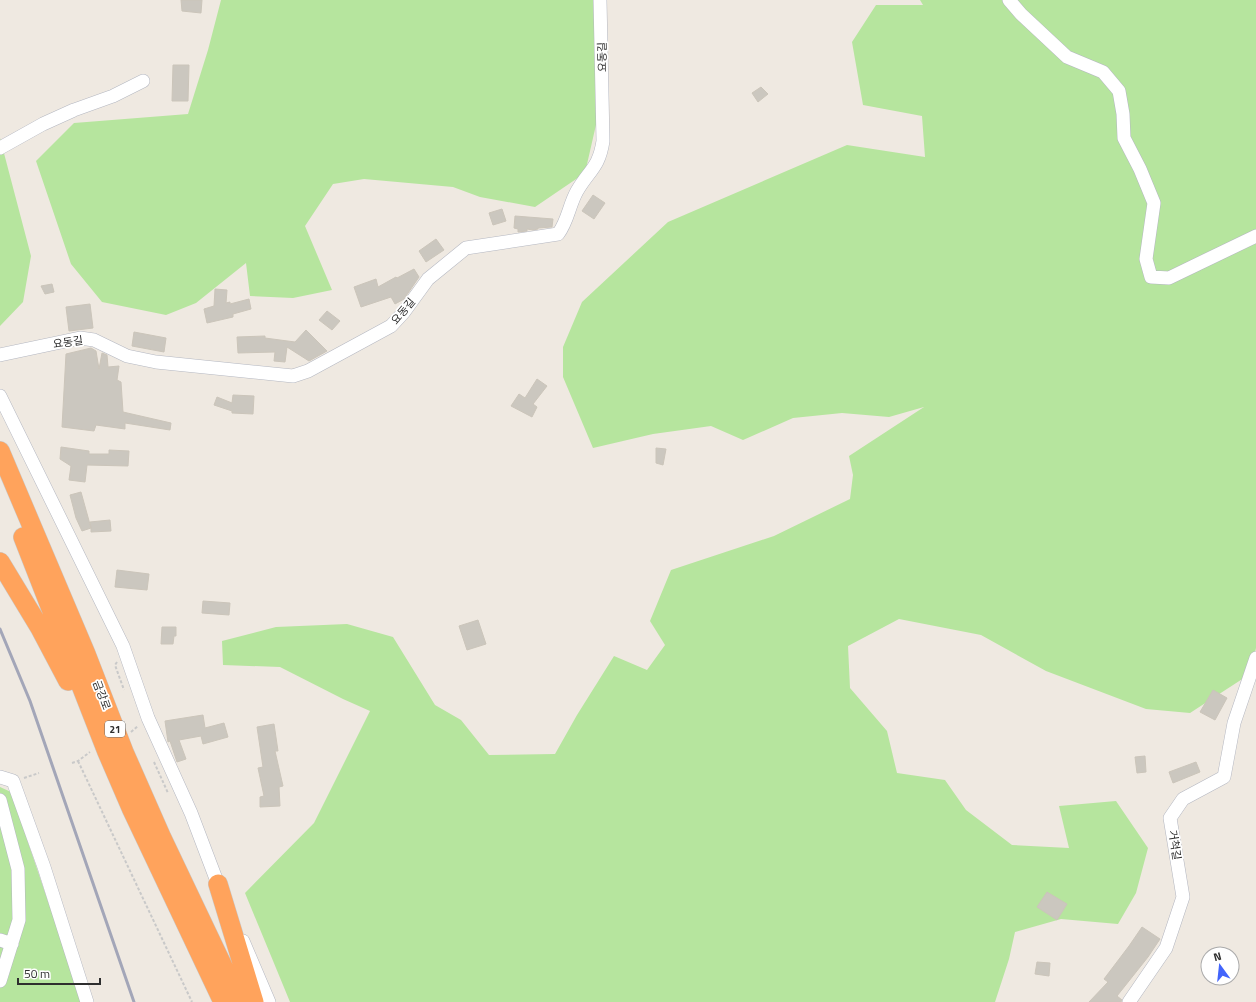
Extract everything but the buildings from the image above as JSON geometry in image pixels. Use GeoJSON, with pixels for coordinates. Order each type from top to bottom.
{"type":"FeatureCollection","features":[{"type":"Feature","properties":{"kind":"highway","name":"금강로"},"geometry":{"type":"LineString","coordinates":[[0,450],[83,646],[124,752],[240,1002]]}},
{"type":"Feature","properties":{"kind":"highway","name":"금강로"},"geometry":{"type":"LineString","coordinates":[[0,478],[98,752],[132,810],[223,1002]]}},
{"type":"Feature","properties":{"kind":"highway"},"geometry":{"type":"LineString","coordinates":[[0,562],[40,628],[98,752]]}},
{"type":"Feature","properties":{"kind":"highway"},"geometry":{"type":"LineString","coordinates":[[218,884],[254,1002]]}},
{"type":"Feature","properties":{"kind":"street","name":"요동길"},"geometry":{"type":"LineString","coordinates":[[0,355],[80,338],[94,340],[127,356],[156,362],[293,376],[308,371],[391,326],[404,312],[428,279],[466,248],[558,234],[564,226],[576,192],[595,167],[601,155],[603,142],[600,0]]}},
{"type":"Feature","properties":{"kind":"street"},"geometry":{"type":"LineString","coordinates":[[1010,0],[1021,14],[1067,57],[1103,72],[1119,91],[1123,114],[1124,138],[1140,169],[1154,203],[1146,259],[1151,277],[1169,278],[1256,236]]}},
{"type":"Feature","properties":{"kind":"street"},"geometry":{"type":"LineString","coordinates":[[0,148],[44,124],[74,110],[112,96],[143,81]]}},
{"type":"Feature","properties":{"kind":"street"},"geometry":{"type":"LineString","coordinates":[[0,396],[123,646],[148,718],[191,813],[218,884],[269,1002]]}},
{"type":"Feature","properties":{"kind":"street","name":"거척길"},"geometry":{"type":"LineString","coordinates":[[1129,1002],[1166,948],[1182,897],[1170,818],[1183,799],[1224,778],[1234,723],[1256,658]]}},
{"type":"Feature","properties":{"kind":"street"},"geometry":{"type":"LineString","coordinates":[[0,777],[12,781],[44,867],[87,1002]]}},
{"type":"Feature","properties":{"kind":"street"},"geometry":{"type":"LineString","coordinates":[[0,800],[18,869],[19,920],[6,942],[0,980]]}},
{"type":"Feature","properties":{"kind":"path"},"geometry":{"type":"LineString","coordinates":[[131,732],[138,726]]}},
{"type":"Feature","properties":{"kind":"path"},"geometry":{"type":"LineString","coordinates":[[72,763],[98,752]]}},
{"type":"Feature","properties":{"kind":"path"},"geometry":{"type":"LineString","coordinates":[[78,761],[192,1002]]}},
{"type":"Feature","properties":{"kind":"path"},"geometry":{"type":"LineString","coordinates":[[12,781],[39,773]]}},
{"type":"Feature","properties":{"kind":"green space"},"geometry":{"type":"Polygon","coordinates":[[[221,0],[600,0],[598,116],[585,173],[535,207],[480,197],[453,187],[364,179],[333,184],[305,226],[332,290],[293,298],[250,296],[246,263],[196,303],[166,315],[102,302],[71,264],[36,161],[74,123],[188,114],[208,50],[221,0]]]}},
{"type":"Feature","properties":{"kind":"green space"},"geometry":{"type":"Polygon","coordinates":[[[920,0],[1256,0],[1256,648],[1250,674],[1190,713],[1146,709],[1046,671],[981,635],[899,619],[848,646],[850,688],[887,731],[897,773],[945,780],[966,810],[1012,845],[1069,848],[1059,806],[1116,801],[1148,848],[1136,893],[1118,924],[1061,919],[1015,932],[1009,959],[995,1002],[290,1002],[245,893],[314,823],[370,711],[280,667],[223,665],[222,641],[276,627],[347,624],[393,637],[435,705],[461,720],[489,755],[555,754],[577,715],[614,656],[647,670],[665,645],[650,621],[671,570],[774,536],[850,499],[853,475],[849,456],[924,407],[889,417],[842,413],[793,418],[743,440],[711,426],[653,434],[593,448],[563,377],[563,347],[582,302],[668,222],[847,145],[925,157],[922,116],[863,105],[852,42],[876,5],[923,5],[920,0]]]}},
{"type":"Feature","properties":{"kind":"green space"},"geometry":{"type":"Polygon","coordinates":[[[0,138],[31,256],[23,302],[0,326],[0,138]]]}},
{"type":"Feature","properties":{"kind":"green space"},"geometry":{"type":"Polygon","coordinates":[[[0,787],[11,792],[82,1002],[0,1002],[0,787]]]}},
{"type":"Feature","properties":{"kind":"railway"},"geometry":{"type":"LineString","coordinates":[[0,629],[30,701],[134,1002]]}}]}
